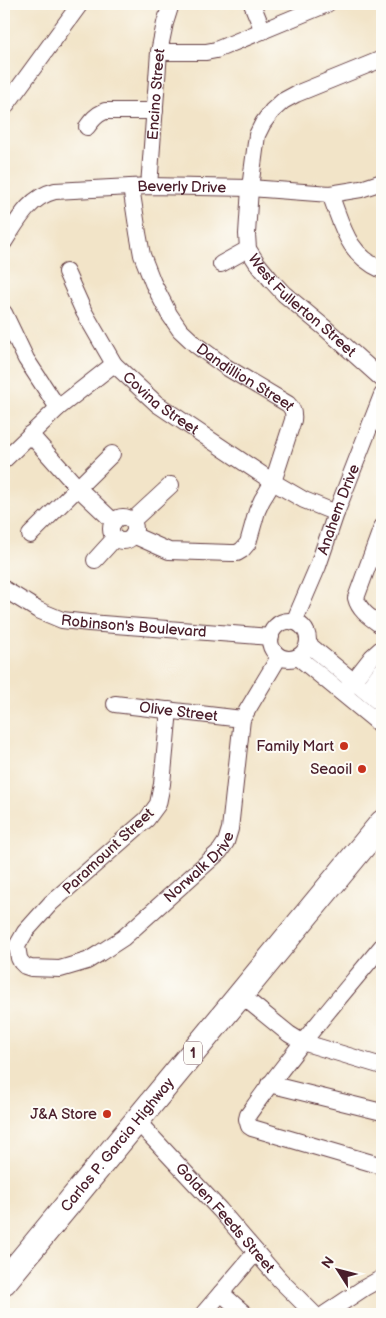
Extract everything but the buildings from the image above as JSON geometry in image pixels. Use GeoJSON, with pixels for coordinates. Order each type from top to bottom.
{"type":"FeatureCollection","features":[{"type":"Feature","properties":{"kind":"highway","name":"Carlos P. Garcia Highway"},"geometry":{"type":"LineString","coordinates":[[4,1282],[382,823]]}},
{"type":"Feature","properties":{"kind":"street"},"geometry":{"type":"LineString","coordinates":[[4,108],[80,4]]}},
{"type":"Feature","properties":{"kind":"street","name":"Encino Street"},"geometry":{"type":"LineString","coordinates":[[149,186],[159,52],[171,4]]}},
{"type":"Feature","properties":{"kind":"street"},"geometry":{"type":"LineString","coordinates":[[252,4],[263,31]]}},
{"type":"Feature","properties":{"kind":"street"},"geometry":{"type":"LineString","coordinates":[[159,52],[206,52],[216,50],[327,4]]}},
{"type":"Feature","properties":{"kind":"street","name":"West Fullerton Street"},"geometry":{"type":"LineString","coordinates":[[382,59],[296,94],[283,101],[272,111],[257,135],[250,188],[247,234],[248,249],[256,263],[284,294],[382,379]]}},
{"type":"Feature","properties":{"kind":"street"},"geometry":{"type":"LineString","coordinates":[[87,127],[98,114],[105,111],[155,111]]}},
{"type":"Feature","properties":{"kind":"street","name":"Beverly Drive"},"geometry":{"type":"LineString","coordinates":[[4,242],[30,205],[39,197],[55,191],[149,186],[250,188],[330,194],[361,189],[382,182]]}},
{"type":"Feature","properties":{"kind":"street","name":"Dandillion Street"},"geometry":{"type":"LineString","coordinates":[[131,187],[142,255],[153,283],[169,314],[180,330],[196,345],[226,367],[292,408],[293,420],[273,482],[257,511],[248,543],[242,550],[237,553],[169,550],[133,528]]}},
{"type":"Feature","properties":{"kind":"street"},"geometry":{"type":"LineString","coordinates":[[330,194],[347,239],[355,251],[365,260],[382,270]]}},
{"type":"Feature","properties":{"kind":"street"},"geometry":{"type":"LineString","coordinates":[[221,264],[248,249]]}},
{"type":"Feature","properties":{"kind":"street"},"geometry":{"type":"LineString","coordinates":[[66,272],[84,312],[114,364]]}},
{"type":"Feature","properties":{"kind":"street"},"geometry":{"type":"LineString","coordinates":[[4,312],[26,359],[58,408]]}},
{"type":"Feature","properties":{"kind":"street","name":"Covina Street"},"geometry":{"type":"LineString","coordinates":[[4,460],[58,408],[114,364],[157,404],[273,482],[304,500],[336,513]]}},
{"type":"Feature","properties":{"kind":"street","name":"Anahem Drive"},"geometry":{"type":"LineString","coordinates":[[294,622],[318,566],[336,513],[382,395]]}},
{"type":"Feature","properties":{"kind":"street"},"geometry":{"type":"LineString","coordinates":[[30,434],[115,530]]}},
{"type":"Feature","properties":{"kind":"street"},"geometry":{"type":"LineString","coordinates":[[30,535],[112,454]]}},
{"type":"Feature","properties":{"kind":"street"},"geometry":{"type":"LineString","coordinates":[[96,560],[115,530],[118,519],[128,518],[133,528],[171,486]]}},
{"type":"Feature","properties":{"kind":"street"},"geometry":{"type":"LineString","coordinates":[[382,527],[356,598],[357,605],[364,613],[382,626]]}},
{"type":"Feature","properties":{"kind":"street","name":"Robinson's Boulevard"},"geometry":{"type":"LineString","coordinates":[[4,589],[38,610],[62,620],[271,637]]}},
{"type":"Feature","properties":{"kind":"street"},"geometry":{"type":"LineString","coordinates":[[294,622],[304,628],[308,636],[308,644],[304,652],[298,657],[288,659],[276,654],[271,646],[271,637],[274,629],[281,623],[294,622]]}},
{"type":"Feature","properties":{"kind":"street"},"geometry":{"type":"LineString","coordinates":[[308,644],[382,705]]}},
{"type":"Feature","properties":{"kind":"street"},"geometry":{"type":"LineString","coordinates":[[360,686],[372,657],[382,648]]}},
{"type":"Feature","properties":{"kind":"street","name":"Norwalk Drive"},"geometry":{"type":"LineString","coordinates":[[17,946],[21,962],[31,968],[60,969],[87,961],[122,938],[220,851],[226,842],[230,829],[242,719],[279,656]]}},
{"type":"Feature","properties":{"kind":"street"},"geometry":{"type":"LineString","coordinates":[[298,657],[380,721]]}},
{"type":"Feature","properties":{"kind":"street"},"geometry":{"type":"LineString","coordinates":[[343,694],[360,686],[382,670]]}},
{"type":"Feature","properties":{"kind":"street","name":"Olive Street"},"geometry":{"type":"LineString","coordinates":[[115,704],[242,719]]}},
{"type":"Feature","properties":{"kind":"street","name":"Paramount Street"},"geometry":{"type":"LineString","coordinates":[[17,946],[25,932],[52,903],[153,812],[158,804],[162,784],[169,710]]}},
{"type":"Feature","properties":{"kind":"street"},"geometry":{"type":"LineString","coordinates":[[382,946],[302,1042],[270,1084],[247,1119],[249,1126],[382,1166]]}},
{"type":"Feature","properties":{"kind":"street"},"geometry":{"type":"LineString","coordinates":[[241,995],[289,1034],[302,1042],[382,1066]]}},
{"type":"Feature","properties":{"kind":"street"},"geometry":{"type":"LineString","coordinates":[[270,1084],[382,1112]]}},
{"type":"Feature","properties":{"kind":"street","name":"Golden Feeds Street"},"geometry":{"type":"LineString","coordinates":[[137,1122],[220,1210],[280,1280],[314,1314]]}},
{"type":"Feature","properties":{"kind":"street"},"geometry":{"type":"LineString","coordinates":[[203,1314],[256,1252]]}},
{"type":"Feature","properties":{"kind":"street"},"geometry":{"type":"LineString","coordinates":[[325,1314],[382,1278]]}},
{"type":"Feature","properties":{"kind":"street"},"geometry":{"type":"LineString","coordinates":[[221,1293],[245,1314]]}},
{"type":"Feature","properties":{"kind":"place","name":"Family Mart"},"geometry":{"type":"Point","coordinates":[344,746]}},
{"type":"Feature","properties":{"kind":"place","name":"Seaoil"},"geometry":{"type":"Point","coordinates":[362,769]}},
{"type":"Feature","properties":{"kind":"place","name":"J&A Store"},"geometry":{"type":"Point","coordinates":[107,1114]}}]}
